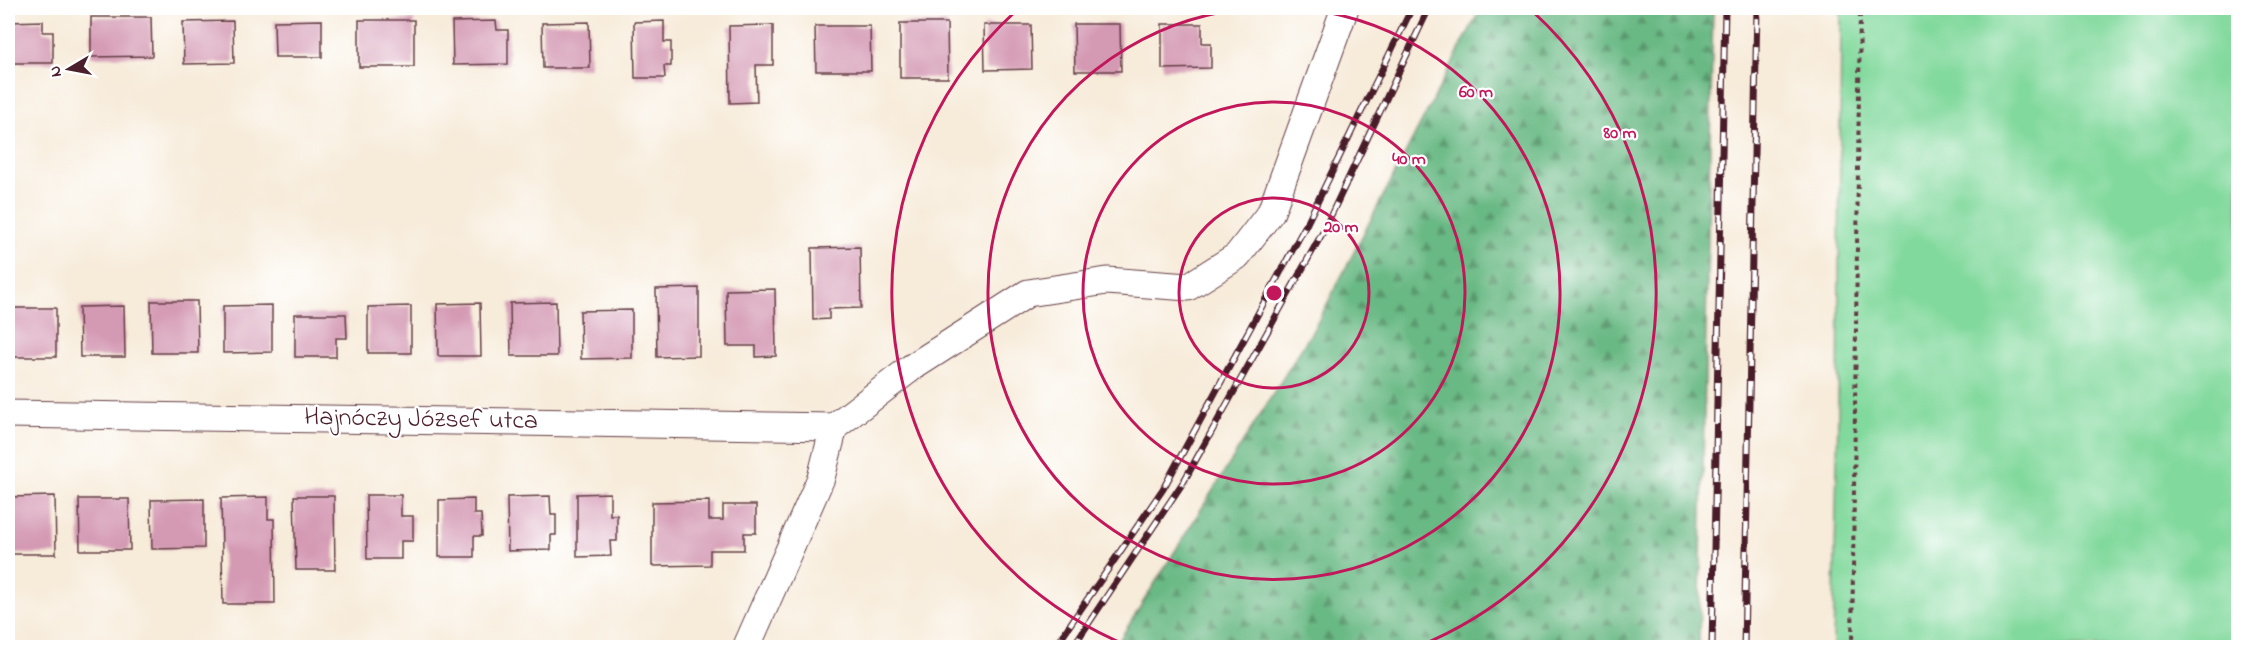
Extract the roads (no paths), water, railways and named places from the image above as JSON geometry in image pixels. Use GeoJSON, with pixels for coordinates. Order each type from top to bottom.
{"type":"FeatureCollection","features":[{"type":"Feature","properties":{"kind":"street"},"geometry":{"type":"LineString","coordinates":[[746,648],[821,478],[834,427],[910,368],[1028,293],[1107,281],[1188,287],[1237,256],[1271,212],[1345,8]]}},
{"type":"Feature","properties":{"kind":"street","name":"Hajnóczy József utca"},"geometry":{"type":"LineString","coordinates":[[8,414],[834,427]]}},
{"type":"Feature","properties":{"kind":"railway"},"geometry":{"type":"LineString","coordinates":[[1054,648],[1163,489],[1307,223],[1412,8]]}},
{"type":"Feature","properties":{"kind":"railway"},"geometry":{"type":"LineString","coordinates":[[1072,648],[1184,481],[1323,232],[1429,8]]}},
{"type":"Feature","properties":{"kind":"railway"},"geometry":{"type":"LineString","coordinates":[[1712,648],[1725,8]]}},
{"type":"Feature","properties":{"kind":"railway"},"geometry":{"type":"LineString","coordinates":[[1744,648],[1757,8]]}}]}
